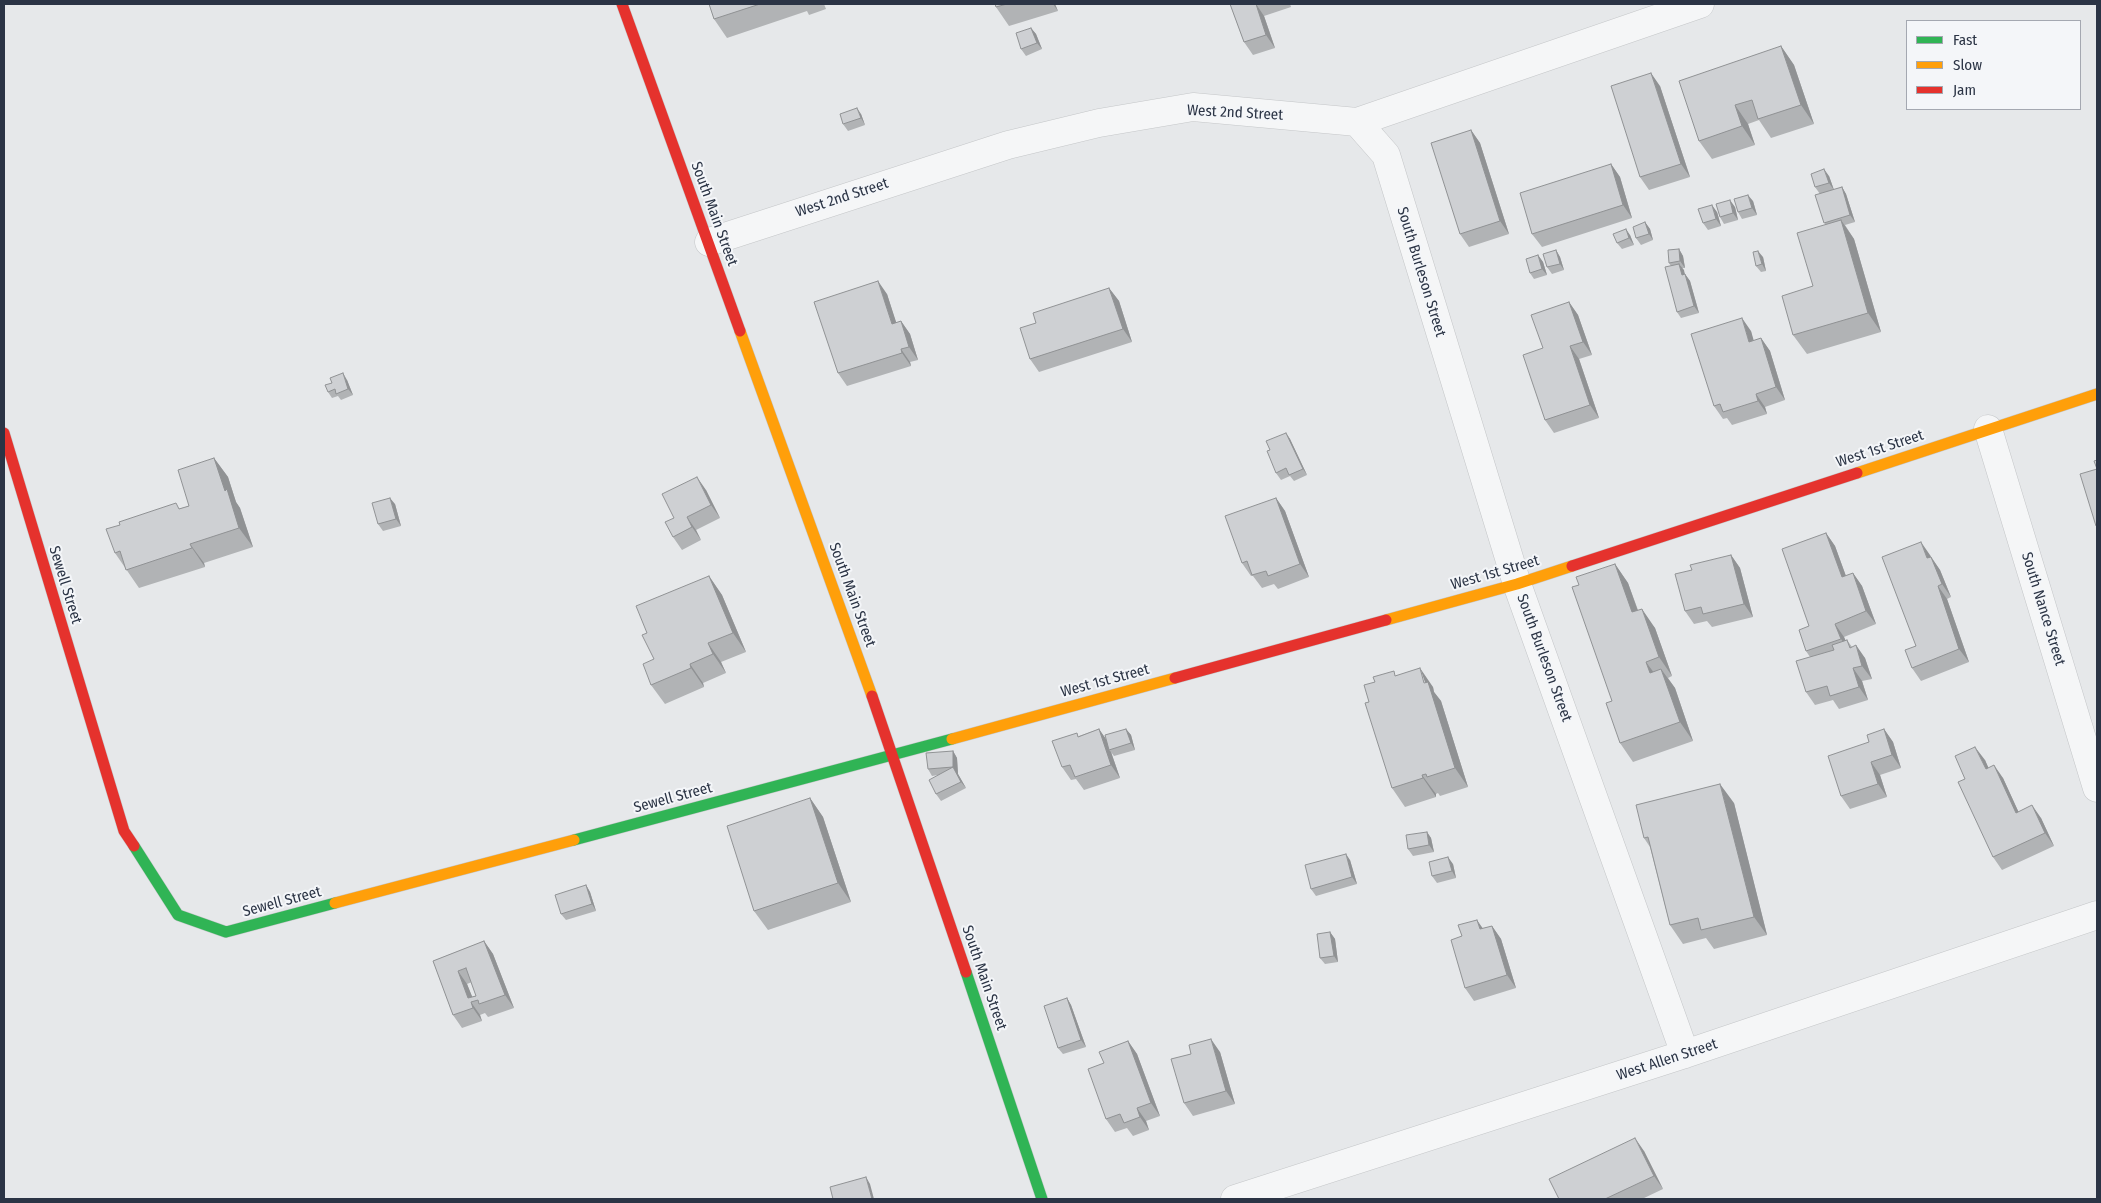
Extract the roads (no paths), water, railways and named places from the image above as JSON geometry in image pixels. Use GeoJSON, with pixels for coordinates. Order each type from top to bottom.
{"type":"FeatureCollection","features":[{"type":"Feature","properties":{"kind":"street","name":"South Main Street"},"geometry":{"type":"LineString","coordinates":[[622,4],[893,754],[1042,1199]]}},
{"type":"Feature","properties":{"kind":"street","name":"West 2nd Street"},"geometry":{"type":"LineString","coordinates":[[708,242],[1008,145],[1099,123],[1193,107],[1357,122],[1700,4]]}},
{"type":"Feature","properties":{"kind":"street","name":"South Burleson Street"},"geometry":{"type":"LineString","coordinates":[[1357,122],[1386,156],[1517,584],[1686,1054]]}},
{"type":"Feature","properties":{"kind":"street","name":"West 1st Street"},"geometry":{"type":"LineString","coordinates":[[893,754],[1517,584],[2097,394]]}},
{"type":"Feature","properties":{"kind":"street","name":"South Nance Street"},"geometry":{"type":"LineString","coordinates":[[1988,430],[2097,788]]}},
{"type":"Feature","properties":{"kind":"street","name":"Sewell Street"},"geometry":{"type":"LineString","coordinates":[[4,433],[124,831],[178,915],[226,932],[893,754]]}},
{"type":"Feature","properties":{"kind":"street","name":"West Allen Street"},"geometry":{"type":"LineString","coordinates":[[1235,1199],[1686,1054],[2097,915]]}}]}
